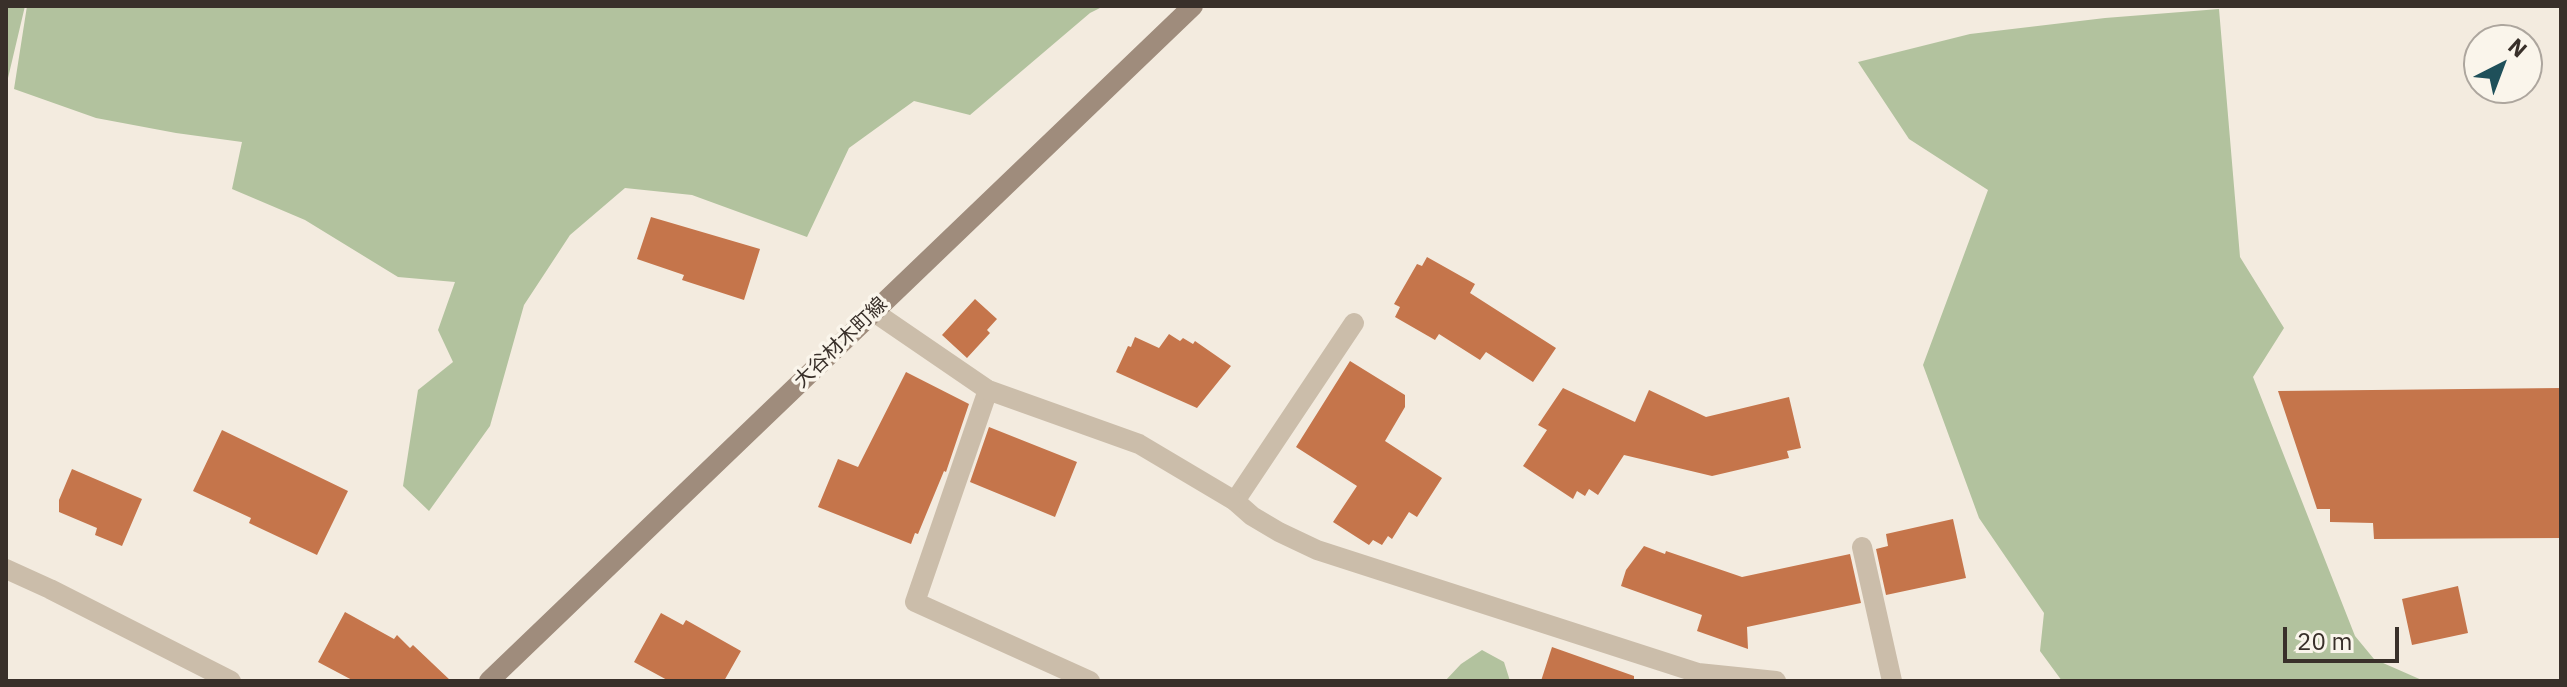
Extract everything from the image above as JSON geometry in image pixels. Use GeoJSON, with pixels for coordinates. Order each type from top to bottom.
{"type":"FeatureCollection","features":[{"type":"Feature","properties":{"kind":"main road","name":"大谷材木町線"},"geometry":{"type":"LineString","coordinates":[[489,681],[1193,6]]}},
{"type":"Feature","properties":{"kind":"street"},"geometry":{"type":"LineString","coordinates":[[874,312],[988,390],[1139,444],[1235,501],[1252,516],[1317,550],[1697,677],[1776,681]]}},
{"type":"Feature","properties":{"kind":"street"},"geometry":{"type":"LineString","coordinates":[[1235,501],[1354,323]]}},
{"type":"Feature","properties":{"kind":"street"},"geometry":{"type":"LineString","coordinates":[[988,390],[915,602],[1090,681]]}},
{"type":"Feature","properties":{"kind":"street"},"geometry":{"type":"LineString","coordinates":[[1862,547],[1892,681]]}},
{"type":"Feature","properties":{"kind":"street"},"geometry":{"type":"LineString","coordinates":[[6,569],[231,681]]}},
{"type":"Feature","properties":{"kind":"green space"},"geometry":{"type":"Polygon","coordinates":[[[6,6],[25,6],[8,78],[6,78],[6,6]]]}},
{"type":"Feature","properties":{"kind":"green space"},"geometry":{"type":"Polygon","coordinates":[[[27,6],[1104,6],[1090,13],[970,115],[914,101],[849,148],[807,237],[692,195],[625,188],[570,235],[524,305],[490,426],[429,511],[403,486],[418,390],[453,362],[438,330],[455,282],[398,277],[305,220],[232,189],[242,142],[96,118],[14,89],[27,6]]]}},
{"type":"Feature","properties":{"kind":"green space"},"geometry":{"type":"Polygon","coordinates":[[[2219,9],[2240,257],[2284,328],[2253,377],[2355,636],[2374,659],[2424,681],[2062,681],[2040,651],[2044,613],[1979,518],[1923,365],[1988,190],[1909,139],[1858,62],[1970,34],[2105,18],[2219,9]]]}},
{"type":"Feature","properties":{"kind":"green space"},"geometry":{"type":"Polygon","coordinates":[[[1482,650],[1504,662],[1510,681],[1445,681],[1461,664],[1482,650]]]}},
{"type":"Feature","properties":{"kind":"building"},"geometry":{"type":"Polygon","coordinates":[[[651,217],[760,249],[744,300],[682,280],[684,275],[637,259],[651,217]]]}},
{"type":"Feature","properties":{"kind":"building"},"geometry":{"type":"Polygon","coordinates":[[[1427,257],[1475,284],[1470,293],[1556,348],[1533,382],[1486,352],[1480,360],[1439,334],[1435,340],[1395,317],[1400,307],[1394,304],[1417,264],[1422,266],[1427,257]]]}},
{"type":"Feature","properties":{"kind":"building"},"geometry":{"type":"Polygon","coordinates":[[[975,299],[997,319],[987,330],[990,333],[967,358],[942,335],[975,299]]]}},
{"type":"Feature","properties":{"kind":"building"},"geometry":{"type":"Polygon","coordinates":[[[1169,334],[1180,341],[1183,338],[1193,344],[1195,341],[1231,366],[1197,408],[1116,372],[1135,337],[1159,348],[1169,334]]]}},
{"type":"Feature","properties":{"kind":"building"},"geometry":{"type":"Polygon","coordinates":[[[1350,361],[1405,395],[1405,407],[1385,441],[1442,478],[1417,517],[1409,512],[1392,539],[1388,536],[1382,545],[1373,540],[1369,545],[1333,522],[1357,486],[1296,447],[1350,361]]]}},
{"type":"Feature","properties":{"kind":"building"},"geometry":{"type":"Polygon","coordinates":[[[906,372],[969,404],[946,472],[911,544],[818,507],[838,459],[858,467],[906,372]]]}},
{"type":"Feature","properties":{"kind":"building"},"geometry":{"type":"Polygon","coordinates":[[[1563,388],[1635,422],[1649,390],[1706,417],[1789,397],[1801,448],[1787,451],[1789,458],[1712,476],[1624,455],[1598,495],[1589,489],[1585,496],[1577,491],[1573,499],[1523,466],[1547,430],[1538,425],[1563,388]]]}},
{"type":"Feature","properties":{"kind":"building"},"geometry":{"type":"Polygon","coordinates":[[[2561,388],[2561,538],[2374,539],[2373,523],[2330,522],[2330,509],[2317,509],[2278,391],[2561,388]]]}},
{"type":"Feature","properties":{"kind":"building"},"geometry":{"type":"Polygon","coordinates":[[[989,427],[1077,462],[1055,517],[970,482],[989,427]]]}},
{"type":"Feature","properties":{"kind":"building"},"geometry":{"type":"Polygon","coordinates":[[[222,430],[348,491],[317,555],[249,523],[251,518],[193,491],[222,430]]]}},
{"type":"Feature","properties":{"kind":"building"},"geometry":{"type":"Polygon","coordinates":[[[72,469],[142,499],[122,546],[95,535],[97,528],[59,512],[59,500],[72,469]]]}},
{"type":"Feature","properties":{"kind":"building"},"geometry":{"type":"Polygon","coordinates":[[[1953,519],[1966,578],[1886,595],[1876,549],[1888,546],[1886,534],[1953,519]]]}},
{"type":"Feature","properties":{"kind":"building"},"geometry":{"type":"Polygon","coordinates":[[[1644,546],[1742,577],[1850,554],[1861,603],[1747,627],[1748,649],[1697,631],[1702,615],[1621,586],[1626,570],[1644,546]]]}},
{"type":"Feature","properties":{"kind":"building"},"geometry":{"type":"Polygon","coordinates":[[[2458,586],[2468,633],[2412,645],[2402,599],[2458,586]]]}},
{"type":"Feature","properties":{"kind":"building"},"geometry":{"type":"Polygon","coordinates":[[[345,612],[394,639],[397,635],[410,648],[413,645],[451,681],[354,681],[318,662],[345,612]]]}},
{"type":"Feature","properties":{"kind":"building"},"geometry":{"type":"Polygon","coordinates":[[[661,613],[683,625],[686,620],[741,651],[724,681],[669,681],[634,662],[661,613]]]}},
{"type":"Feature","properties":{"kind":"building"},"geometry":{"type":"Polygon","coordinates":[[[1552,647],[1634,676],[1634,681],[1541,681],[1552,647]]]}}]}
